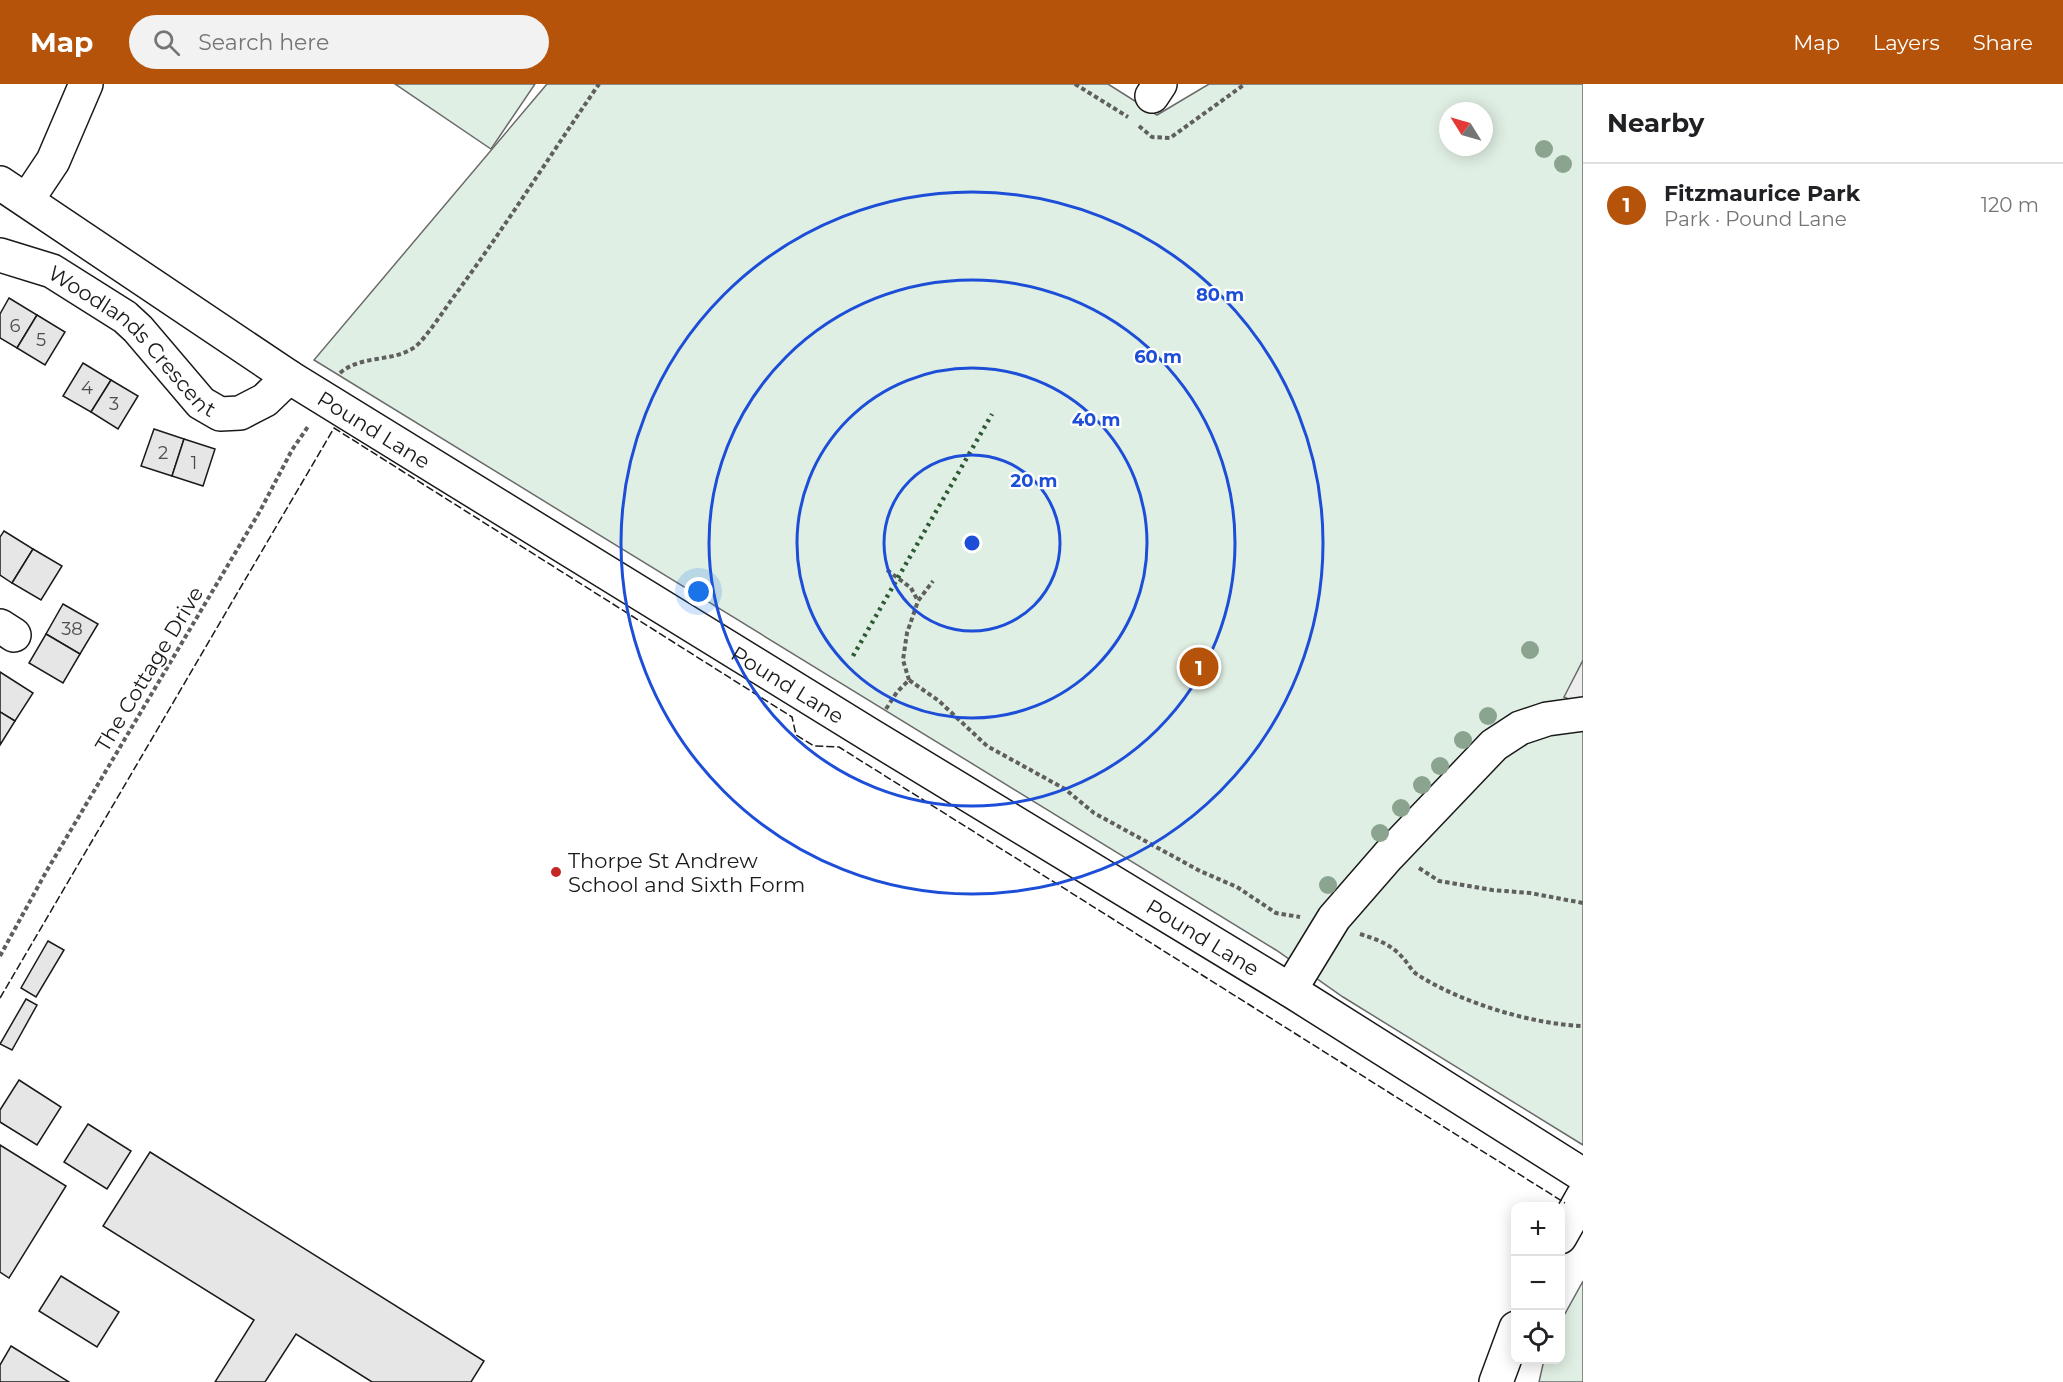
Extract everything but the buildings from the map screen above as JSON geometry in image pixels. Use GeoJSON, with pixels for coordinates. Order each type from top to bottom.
{"type":"FeatureCollection","features":[{"type":"Feature","properties":{"kind":"street"},"geometry":{"type":"LineString","coordinates":[[27,200],[53,160],[86,84]]}},
{"type":"Feature","properties":{"kind":"street","name":"Pound Lane"},"geometry":{"type":"LineString","coordinates":[[0,183],[289,377],[870,735],[1290,990],[1583,1175]]}},
{"type":"Feature","properties":{"kind":"street","name":"Woodlands Crescent"},"geometry":{"type":"LineString","coordinates":[[0,255],[51,272],[125,316],[138,328],[201,403],[220,414],[240,413],[257,405],[289,377]]}},
{"type":"Feature","properties":{"kind":"street"},"geometry":{"type":"LineString","coordinates":[[1290,990],[1334,918],[1388,856],[1494,745],[1520,728],[1547,719],[1583,714]]}},
{"type":"Feature","properties":{"kind":"street"},"geometry":{"type":"LineString","coordinates":[[1565,1228],[1583,1197]]}},
{"type":"Feature","properties":{"kind":"street"},"geometry":{"type":"LineString","coordinates":[[1496,1382],[1511,1339]]}},
{"type":"Feature","properties":{"kind":"path","name":"The Cottage Drive"},"geometry":{"type":"LineString","coordinates":[[0,956],[46,872],[260,511],[292,450],[326,399],[333,380],[348,366],[368,359],[399,354],[417,345],[475,268],[599,84]]}},
{"type":"Feature","properties":{"kind":"path"},"geometry":{"type":"LineString","coordinates":[[1075,84],[1148,100]]}},
{"type":"Feature","properties":{"kind":"path"},"geometry":{"type":"LineString","coordinates":[[1138,125],[1152,137],[1170,138],[1245,84]]}},
{"type":"Feature","properties":{"kind":"path"},"geometry":{"type":"LineString","coordinates":[[887,570],[911,588],[918,601]]}},
{"type":"Feature","properties":{"kind":"path"},"geometry":{"type":"LineString","coordinates":[[933,581],[918,601],[907,633],[903,660],[909,680],[939,701],[987,746],[1065,789],[1104,819],[1200,871],[1237,887],[1276,913],[1305,918],[1321,916],[1334,918],[1361,934],[1376,938],[1390,946],[1415,973],[1438,986],[1482,1004],[1536,1021],[1583,1026]]}},
{"type":"Feature","properties":{"kind":"path"},"geometry":{"type":"LineString","coordinates":[[870,735],[897,692],[909,680]]}},
{"type":"Feature","properties":{"kind":"path"},"geometry":{"type":"LineString","coordinates":[[1475,888],[1530,893],[1583,903]]}},
{"type":"Feature","properties":{"kind":"green space"},"geometry":{"type":"Polygon","coordinates":[[[395,84],[535,84],[491,149],[395,84]]]}},
{"type":"Feature","properties":{"kind":"green space"},"geometry":{"type":"Polygon","coordinates":[[[547,84],[1108,84],[1157,115],[1209,84],[1583,84],[1583,1145],[1343,997],[1276,950],[314,360],[547,84]]]}},
{"type":"Feature","properties":{"kind":"green space"},"geometry":{"type":"Polygon","coordinates":[[[1583,1281],[1583,1382],[1539,1382],[1543,1364],[1565,1364],[1565,1314],[1583,1281]]]}},
{"type":"Feature","properties":{"kind":"shaded area"},"geometry":{"type":"Polygon","coordinates":[[[1583,660],[1583,705],[1564,697],[1583,660]]]}},
{"type":"Feature","properties":{"kind":"hedge"},"geometry":{"type":"LineString","coordinates":[[853,656],[992,414]]}},
{"type":"Feature","properties":{"kind":"fence"},"geometry":{"type":"LineString","coordinates":[[0,998],[334,428],[792,717],[796,735],[814,746],[839,747],[1563,1202]]}},
{"type":"Feature","properties":{"kind":"place","name":"Fitzmaurice Park"},"geometry":{"type":"Point","coordinates":[1199,667]}},
{"type":"Feature","properties":{"kind":"place","name":"Thorpe St Andrew School and Sixth Form"},"geometry":{"type":"Point","coordinates":[556,872]}}]}
